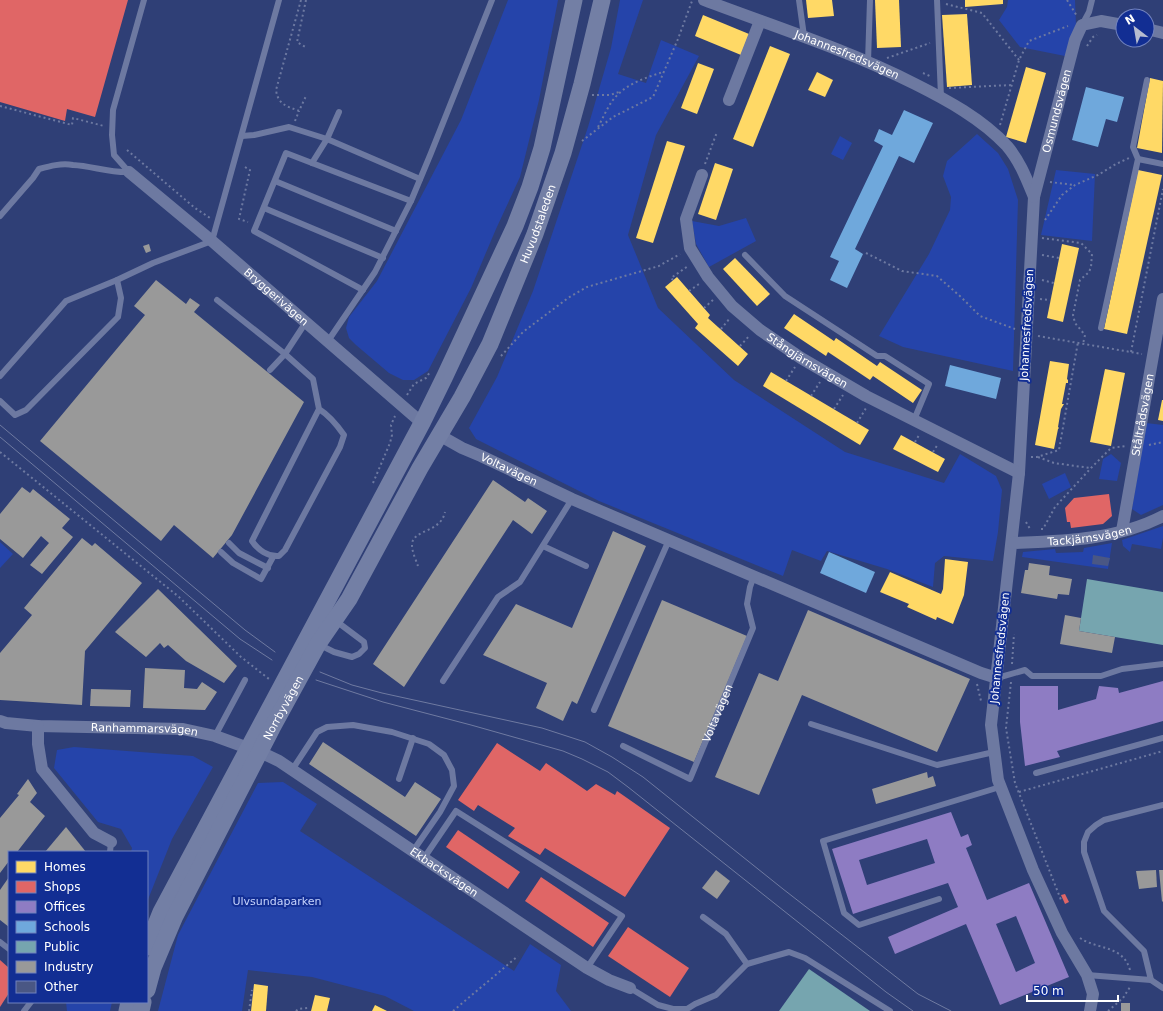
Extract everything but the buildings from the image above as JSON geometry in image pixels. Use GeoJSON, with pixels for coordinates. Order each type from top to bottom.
{"type":"FeatureCollection","features":[{"type":"Feature","properties":{"kind":"main road","name":"Huvudstaleden"},"geometry":{"type":"LineString","coordinates":[[422,424],[512,234],[525,200],[542,148],[574,0]]}},
{"type":"Feature","properties":{"kind":"main road","name":"Huvudstaleden"},"geometry":{"type":"LineString","coordinates":[[439,435],[462,397],[490,344],[535,234],[565,146],[582,84],[602,0]]}},
{"type":"Feature","properties":{"kind":"main road"},"geometry":{"type":"LineString","coordinates":[[422,424],[439,435]]}},
{"type":"Feature","properties":{"kind":"main road","name":"Norrbyvägen"},"geometry":{"type":"LineString","coordinates":[[148,986],[153,968],[175,916],[254,750],[422,424]]}},
{"type":"Feature","properties":{"kind":"main road","name":"Norrbyvägen"},"geometry":{"type":"LineString","coordinates":[[148,944],[161,912],[254,750],[318,644],[349,599],[439,435]]}},
{"type":"Feature","properties":{"kind":"street","name":"Johannesfredsvägen"},"geometry":{"type":"LineString","coordinates":[[704,0],[804,36],[941,93],[997,137],[1007,147],[1023,170],[1034,197],[1020,473],[991,725],[1000,787],[1033,870],[1062,934],[1088,975],[1093,994],[1090,1011]]}},
{"type":"Feature","properties":{"kind":"street"},"geometry":{"type":"LineString","coordinates":[[729,100],[760,21]]}},
{"type":"Feature","properties":{"kind":"street"},"geometry":{"type":"LineString","coordinates":[[1082,25],[1101,21],[1115,24]]}},
{"type":"Feature","properties":{"kind":"street","name":"Osmundsvägen"},"geometry":{"type":"LineString","coordinates":[[1034,197],[1075,40],[1082,25]]}},
{"type":"Feature","properties":{"kind":"street","name":"Bryggerivägen"},"geometry":{"type":"LineString","coordinates":[[129,172],[212,241],[422,424]]}},
{"type":"Feature","properties":{"kind":"street","name":"Stångjärnsvägen"},"geometry":{"type":"LineString","coordinates":[[702,175],[686,219],[690,248],[708,277],[732,306],[760,330],[801,358],[871,398],[1020,473]]}},
{"type":"Feature","properties":{"kind":"street","name":"Ståltrådsvägen"},"geometry":{"type":"LineString","coordinates":[[1122,531],[1163,299]]}},
{"type":"Feature","properties":{"kind":"street","name":"Voltavägen"},"geometry":{"type":"LineString","coordinates":[[439,435],[462,448],[572,499],[973,670],[997,678]]}},
{"type":"Feature","properties":{"kind":"street","name":"Tackjärnsvägen"},"geometry":{"type":"LineString","coordinates":[[1012,542],[1071,540],[1122,531],[1141,526],[1163,516]]}},
{"type":"Feature","properties":{"kind":"street","name":"Ranhammarsvägen"},"geometry":{"type":"LineString","coordinates":[[0,722],[38,726],[183,729],[215,736],[254,750]]}},
{"type":"Feature","properties":{"kind":"street"},"geometry":{"type":"LineString","coordinates":[[38,726],[38,744],[42,769],[94,833],[110,847]]}},
{"type":"Feature","properties":{"kind":"street","name":"Ekbacksvägen"},"geometry":{"type":"LineString","coordinates":[[254,750],[279,761],[587,968],[609,980],[630,988]]}},
{"type":"Feature","properties":{"kind":"lane"},"geometry":{"type":"LineString","coordinates":[[129,172],[114,155],[112,110],[144,0]]}},
{"type":"Feature","properties":{"kind":"lane"},"geometry":{"type":"LineString","coordinates":[[0,376],[66,301],[153,263],[212,241],[279,0]]}},
{"type":"Feature","properties":{"kind":"lane"},"geometry":{"type":"LineString","coordinates":[[328,341],[376,272],[411,201],[492,0]]}},
{"type":"Feature","properties":{"kind":"lane"},"geometry":{"type":"LineString","coordinates":[[799,0],[804,36]]}},
{"type":"Feature","properties":{"kind":"lane"},"geometry":{"type":"LineString","coordinates":[[870,0],[870,63]]}},
{"type":"Feature","properties":{"kind":"lane","name":"Osmundsvägen"},"geometry":{"type":"LineString","coordinates":[[1082,25],[1089,12],[1092,0]]}},
{"type":"Feature","properties":{"kind":"lane"},"geometry":{"type":"LineString","coordinates":[[937,1],[941,93]]}},
{"type":"Feature","properties":{"kind":"lane"},"geometry":{"type":"LineString","coordinates":[[1101,328],[1138,160],[1133,147],[1147,80]]}},
{"type":"Feature","properties":{"kind":"lane"},"geometry":{"type":"LineString","coordinates":[[312,163],[327,139],[339,112]]}},
{"type":"Feature","properties":{"kind":"lane"},"geometry":{"type":"LineString","coordinates":[[242,136],[254,135],[289,127],[327,139],[420,179]]}},
{"type":"Feature","properties":{"kind":"lane"},"geometry":{"type":"LineString","coordinates":[[363,290],[254,231],[286,153],[411,201]]}},
{"type":"Feature","properties":{"kind":"lane"},"geometry":{"type":"LineString","coordinates":[[1138,160],[1163,164]]}},
{"type":"Feature","properties":{"kind":"lane"},"geometry":{"type":"LineString","coordinates":[[0,216],[39,169],[55,165],[72,164],[120,173],[129,172]]}},
{"type":"Feature","properties":{"kind":"lane"},"geometry":{"type":"LineString","coordinates":[[275,181],[396,230]]}},
{"type":"Feature","properties":{"kind":"lane"},"geometry":{"type":"LineString","coordinates":[[264,208],[383,258]]}},
{"type":"Feature","properties":{"kind":"lane"},"geometry":{"type":"LineString","coordinates":[[746,256],[785,296],[877,356],[885,356],[929,384],[914,420]]}},
{"type":"Feature","properties":{"kind":"lane"},"geometry":{"type":"LineString","coordinates":[[0,401],[15,415],[26,410],[118,317],[120,298],[117,280]]}},
{"type":"Feature","properties":{"kind":"lane"},"geometry":{"type":"LineString","coordinates":[[217,300],[285,354],[313,379],[319,409],[252,542],[257,548],[273,557],[279,556],[285,550],[340,447],[344,435],[338,426],[319,409]]}},
{"type":"Feature","properties":{"kind":"lane"},"geometry":{"type":"LineString","coordinates":[[270,370],[285,354],[306,322]]}},
{"type":"Feature","properties":{"kind":"lane"},"geometry":{"type":"LineString","coordinates":[[443,681],[498,597],[520,582],[572,499]]}},
{"type":"Feature","properties":{"kind":"lane"},"geometry":{"type":"LineString","coordinates":[[594,710],[669,540]]}},
{"type":"Feature","properties":{"kind":"lane"},"geometry":{"type":"LineString","coordinates":[[229,543],[240,553],[268,568]]}},
{"type":"Feature","properties":{"kind":"lane"},"geometry":{"type":"LineString","coordinates":[[543,546],[586,566]]}},
{"type":"Feature","properties":{"kind":"lane"},"geometry":{"type":"LineString","coordinates":[[221,552],[233,563],[261,579],[273,557]]}},
{"type":"Feature","properties":{"kind":"lane","name":"Voltavägen"},"geometry":{"type":"LineString","coordinates":[[623,746],[690,779],[753,628],[747,604],[750,587],[754,576]]}},
{"type":"Feature","properties":{"kind":"lane"},"geometry":{"type":"LineString","coordinates":[[318,644],[334,652],[352,657],[360,654],[365,648],[364,642],[335,620]]}},
{"type":"Feature","properties":{"kind":"lane"},"geometry":{"type":"LineString","coordinates":[[997,678],[1024,670],[1032,676],[1101,676],[1122,669],[1163,664]]}},
{"type":"Feature","properties":{"kind":"lane"},"geometry":{"type":"LineString","coordinates":[[215,736],[246,680]]}},
{"type":"Feature","properties":{"kind":"lane"},"geometry":{"type":"LineString","coordinates":[[811,724],[937,765],[994,752]]}},
{"type":"Feature","properties":{"kind":"lane"},"geometry":{"type":"LineString","coordinates":[[292,770],[318,732],[327,728],[353,725],[392,732],[430,744],[444,755],[452,770],[454,786],[440,812],[413,851]]}},
{"type":"Feature","properties":{"kind":"lane"},"geometry":{"type":"LineString","coordinates":[[399,779],[413,738]]}},
{"type":"Feature","properties":{"kind":"lane"},"geometry":{"type":"LineString","coordinates":[[1036,773],[1163,738]]}},
{"type":"Feature","properties":{"kind":"lane"},"geometry":{"type":"LineString","coordinates":[[939,899],[859,925],[844,913],[823,841],[1000,787]]}},
{"type":"Feature","properties":{"kind":"lane"},"geometry":{"type":"LineString","coordinates":[[1151,980],[1144,951],[1104,911],[1084,852],[1084,842],[1088,832],[1096,824],[1104,820],[1163,805]]}},
{"type":"Feature","properties":{"kind":"lane"},"geometry":{"type":"LineString","coordinates":[[424,858],[456,811],[622,916],[587,968]]}},
{"type":"Feature","properties":{"kind":"lane"},"geometry":{"type":"LineString","coordinates":[[703,917],[726,934],[747,964]]}},
{"type":"Feature","properties":{"kind":"lane"},"geometry":{"type":"LineString","coordinates":[[0,942],[8,949]]}},
{"type":"Feature","properties":{"kind":"lane"},"geometry":{"type":"LineString","coordinates":[[630,988],[658,1005],[673,1010],[686,1009],[716,994],[747,964],[789,952],[806,958],[890,1011]]}},
{"type":"Feature","properties":{"kind":"lane"},"geometry":{"type":"LineString","coordinates":[[1088,975],[1151,980],[1163,988]]}},
{"type":"Feature","properties":{"kind":"path"},"geometry":{"type":"LineString","coordinates":[[299,111],[280,101],[277,97],[276,90],[301,0]]}},
{"type":"Feature","properties":{"kind":"path"},"geometry":{"type":"LineString","coordinates":[[306,0],[297,42],[307,48]]}},
{"type":"Feature","properties":{"kind":"path"},"geometry":{"type":"LineString","coordinates":[[578,144],[613,117],[653,97],[678,39],[692,0]]}},
{"type":"Feature","properties":{"kind":"path"},"geometry":{"type":"LineString","coordinates":[[1066,0],[1082,25],[1094,37]]}},
{"type":"Feature","properties":{"kind":"path"},"geometry":{"type":"LineString","coordinates":[[937,1],[982,13],[1019,60]]}},
{"type":"Feature","properties":{"kind":"path"},"geometry":{"type":"LineString","coordinates":[[997,137],[1019,60],[1029,41],[1072,25],[1082,25]]}},
{"type":"Feature","properties":{"kind":"path"},"geometry":{"type":"LineString","coordinates":[[1085,51],[1088,43],[1098,34]]}},
{"type":"Feature","properties":{"kind":"path"},"geometry":{"type":"LineString","coordinates":[[870,63],[938,40]]}},
{"type":"Feature","properties":{"kind":"path"},"geometry":{"type":"LineString","coordinates":[[590,95],[610,95],[645,78],[663,72]]}},
{"type":"Feature","properties":{"kind":"path"},"geometry":{"type":"LineString","coordinates":[[941,93],[1012,85]]}},
{"type":"Feature","properties":{"kind":"path"},"geometry":{"type":"LineString","coordinates":[[597,128],[612,100],[620,91]]}},
{"type":"Feature","properties":{"kind":"path"},"geometry":{"type":"LineString","coordinates":[[297,116],[306,96]]}},
{"type":"Feature","properties":{"kind":"path"},"geometry":{"type":"LineString","coordinates":[[0,106],[72,125],[74,118],[104,126]]}},
{"type":"Feature","properties":{"kind":"path"},"geometry":{"type":"LineString","coordinates":[[702,175],[718,132]]}},
{"type":"Feature","properties":{"kind":"path"},"geometry":{"type":"LineString","coordinates":[[127,150],[195,208],[218,222]]}},
{"type":"Feature","properties":{"kind":"path"},"geometry":{"type":"LineString","coordinates":[[1045,220],[1062,195],[1075,185],[1130,158],[1138,160]]}},
{"type":"Feature","properties":{"kind":"path"},"geometry":{"type":"LineString","coordinates":[[246,167],[250,170],[239,219],[256,226]]}},
{"type":"Feature","properties":{"kind":"path"},"geometry":{"type":"LineString","coordinates":[[1052,175],[1050,182],[1075,185]]}},
{"type":"Feature","properties":{"kind":"path"},"geometry":{"type":"LineString","coordinates":[[1131,352],[1162,202],[1163,189]]}},
{"type":"Feature","properties":{"kind":"path"},"geometry":{"type":"LineString","coordinates":[[1039,237],[1081,243],[1092,254],[1089,272],[1080,280],[1073,315],[1075,323],[1085,335],[1083,344]]}},
{"type":"Feature","properties":{"kind":"path"},"geometry":{"type":"LineString","coordinates":[[499,358],[523,332],[568,298],[587,287],[658,266],[690,248]]}},
{"type":"Feature","properties":{"kind":"path"},"geometry":{"type":"LineString","coordinates":[[866,253],[902,271],[937,276],[980,316],[1011,328],[1045,338],[1078,342],[1153,356]]}},
{"type":"Feature","properties":{"kind":"path"},"geometry":{"type":"LineString","coordinates":[[1037,254],[1059,258]]}},
{"type":"Feature","properties":{"kind":"path"},"geometry":{"type":"LineString","coordinates":[[673,280],[671,278],[680,271],[698,261]]}},
{"type":"Feature","properties":{"kind":"path"},"geometry":{"type":"LineString","coordinates":[[1036,279],[1054,283]]}},
{"type":"Feature","properties":{"kind":"path"},"geometry":{"type":"LineString","coordinates":[[1035,298],[1050,300]]}},
{"type":"Feature","properties":{"kind":"path"},"geometry":{"type":"LineString","coordinates":[[1078,342],[1059,450],[1037,457],[1054,463],[1091,468]]}},
{"type":"Feature","properties":{"kind":"path"},"geometry":{"type":"LineString","coordinates":[[786,381],[801,358]]}},
{"type":"Feature","properties":{"kind":"path"},"geometry":{"type":"LineString","coordinates":[[414,384],[426,378],[430,372]]}},
{"type":"Feature","properties":{"kind":"path"},"geometry":{"type":"LineString","coordinates":[[811,396],[826,372]]}},
{"type":"Feature","properties":{"kind":"path"},"geometry":{"type":"LineString","coordinates":[[834,409],[849,385]]}},
{"type":"Feature","properties":{"kind":"path"},"geometry":{"type":"LineString","coordinates":[[857,423],[871,398]]}},
{"type":"Feature","properties":{"kind":"path"},"geometry":{"type":"LineString","coordinates":[[1026,520],[1030,529],[1043,529],[1055,507],[1111,448],[1152,445],[1163,442]]}},
{"type":"Feature","properties":{"kind":"path"},"geometry":{"type":"LineString","coordinates":[[0,452],[179,597],[241,657],[270,679]]}},
{"type":"Feature","properties":{"kind":"path"},"geometry":{"type":"LineString","coordinates":[[418,566],[412,542],[417,535],[438,525],[444,519],[445,512]]}},
{"type":"Feature","properties":{"kind":"path"},"geometry":{"type":"LineString","coordinates":[[1014,634],[1006,728],[1015,783],[1062,902]]}},
{"type":"Feature","properties":{"kind":"path"},"geometry":{"type":"LineString","coordinates":[[1019,792],[1163,750]]}},
{"type":"Feature","properties":{"kind":"path"},"geometry":{"type":"LineString","coordinates":[[1078,934],[1081,939],[1114,950],[1128,962],[1134,982],[1123,998],[1110,1010]]}},
{"type":"Feature","properties":{"kind":"path"},"geometry":{"type":"LineString","coordinates":[[453,1011],[518,956]]}},
{"type":"Feature","properties":{"kind":"path"},"geometry":{"type":"LineString","coordinates":[[249,1011],[252,990]]}},
{"type":"Feature","properties":{"kind":"path"},"geometry":{"type":"LineString","coordinates":[[296,1011],[298,1009],[308,1008]]}},
{"type":"Feature","properties":{"kind":"green space"},"geometry":{"type":"Polygon","coordinates":[[[508,0],[558,0],[539,100],[520,177],[471,288],[428,371],[414,380],[403,380],[389,373],[349,338],[346,328],[349,317],[377,281],[461,120],[508,0]]]}},
{"type":"Feature","properties":{"kind":"green space"},"geometry":{"type":"Polygon","coordinates":[[[620,0],[643,0],[618,74],[646,83],[661,40],[699,56],[656,135],[628,235],[658,308],[734,380],[845,452],[944,483],[960,454],[996,476],[1002,490],[998,532],[993,561],[944,556],[935,563],[933,587],[887,569],[827,551],[821,561],[792,550],[783,576],[599,501],[476,439],[469,428],[497,377],[533,291],[588,127],[611,48],[620,0]]]}},
{"type":"Feature","properties":{"kind":"green space"},"geometry":{"type":"Polygon","coordinates":[[[1008,0],[1075,0],[1076,26],[1065,56],[1020,47],[999,20],[1007,7],[1008,0]]]}},
{"type":"Feature","properties":{"kind":"green space"},"geometry":{"type":"Polygon","coordinates":[[[977,134],[998,153],[1008,169],[1018,200],[1013,371],[903,347],[879,336],[929,254],[950,210],[951,197],[943,176],[947,161],[977,134]]]}},
{"type":"Feature","properties":{"kind":"green space"},"geometry":{"type":"Polygon","coordinates":[[[840,136],[852,143],[843,160],[831,154],[840,136]]]}},
{"type":"Feature","properties":{"kind":"green space"},"geometry":{"type":"Polygon","coordinates":[[[1056,170],[1095,174],[1092,241],[1041,235],[1056,170]]]}},
{"type":"Feature","properties":{"kind":"green space"},"geometry":{"type":"Polygon","coordinates":[[[746,218],[756,241],[709,267],[696,244],[692,221],[719,226],[746,218]]]}},
{"type":"Feature","properties":{"kind":"green space"},"geometry":{"type":"Polygon","coordinates":[[[1146,423],[1163,425],[1163,505],[1141,515],[1132,509],[1146,423]]]}},
{"type":"Feature","properties":{"kind":"green space"},"geometry":{"type":"Polygon","coordinates":[[[1111,454],[1121,463],[1117,481],[1099,479],[1103,459],[1111,454]]]}},
{"type":"Feature","properties":{"kind":"green space"},"geometry":{"type":"Polygon","coordinates":[[[1065,473],[1071,487],[1049,499],[1042,484],[1065,473]]]}},
{"type":"Feature","properties":{"kind":"green space"},"geometry":{"type":"Polygon","coordinates":[[[1163,526],[1161,549],[1132,544],[1130,552],[1123,546],[1122,540],[1163,526]]]}},
{"type":"Feature","properties":{"kind":"green space"},"geometry":{"type":"Polygon","coordinates":[[[0,542],[13,554],[0,568],[0,542]]]}},
{"type":"Feature","properties":{"kind":"green space"},"geometry":{"type":"Polygon","coordinates":[[[1112,543],[1108,569],[1022,557],[1023,552],[1055,549],[1056,553],[1083,552],[1084,548],[1112,543]]]}},
{"type":"Feature","properties":{"kind":"green space"},"geometry":{"type":"Polygon","coordinates":[[[74,747],[193,756],[213,767],[172,839],[148,899],[148,851],[131,851],[132,848],[121,829],[98,822],[54,768],[57,750],[74,747]]]}},
{"type":"Feature","properties":{"kind":"green space","name":"Ulvsundaparken"},"geometry":{"type":"Polygon","coordinates":[[[283,782],[317,804],[300,831],[514,971],[530,944],[561,965],[556,991],[571,1011],[414,1011],[385,996],[312,977],[248,970],[242,1011],[158,1011],[178,935],[258,783],[283,782]]]}},
{"type":"Feature","properties":{"kind":"green space"},"geometry":{"type":"Polygon","coordinates":[[[66,1003],[112,1003],[110,1011],[67,1011],[66,1003]]]}},
{"type":"Feature","properties":{"kind":"tram line"},"geometry":{"type":"LineString","coordinates":[[0,425],[245,630],[275,652]]}},
{"type":"Feature","properties":{"kind":"tram line"},"geometry":{"type":"LineString","coordinates":[[0,437],[240,639],[272,660]]}},
{"type":"Feature","properties":{"kind":"tram line"},"geometry":{"type":"LineString","coordinates":[[320,672],[352,685],[382,693],[542,728],[585,742],[643,777],[918,994],[951,1011]]}},
{"type":"Feature","properties":{"kind":"tram line"},"geometry":{"type":"LineString","coordinates":[[316,680],[383,702],[563,751],[608,772],[886,992],[913,1011]]}}]}
